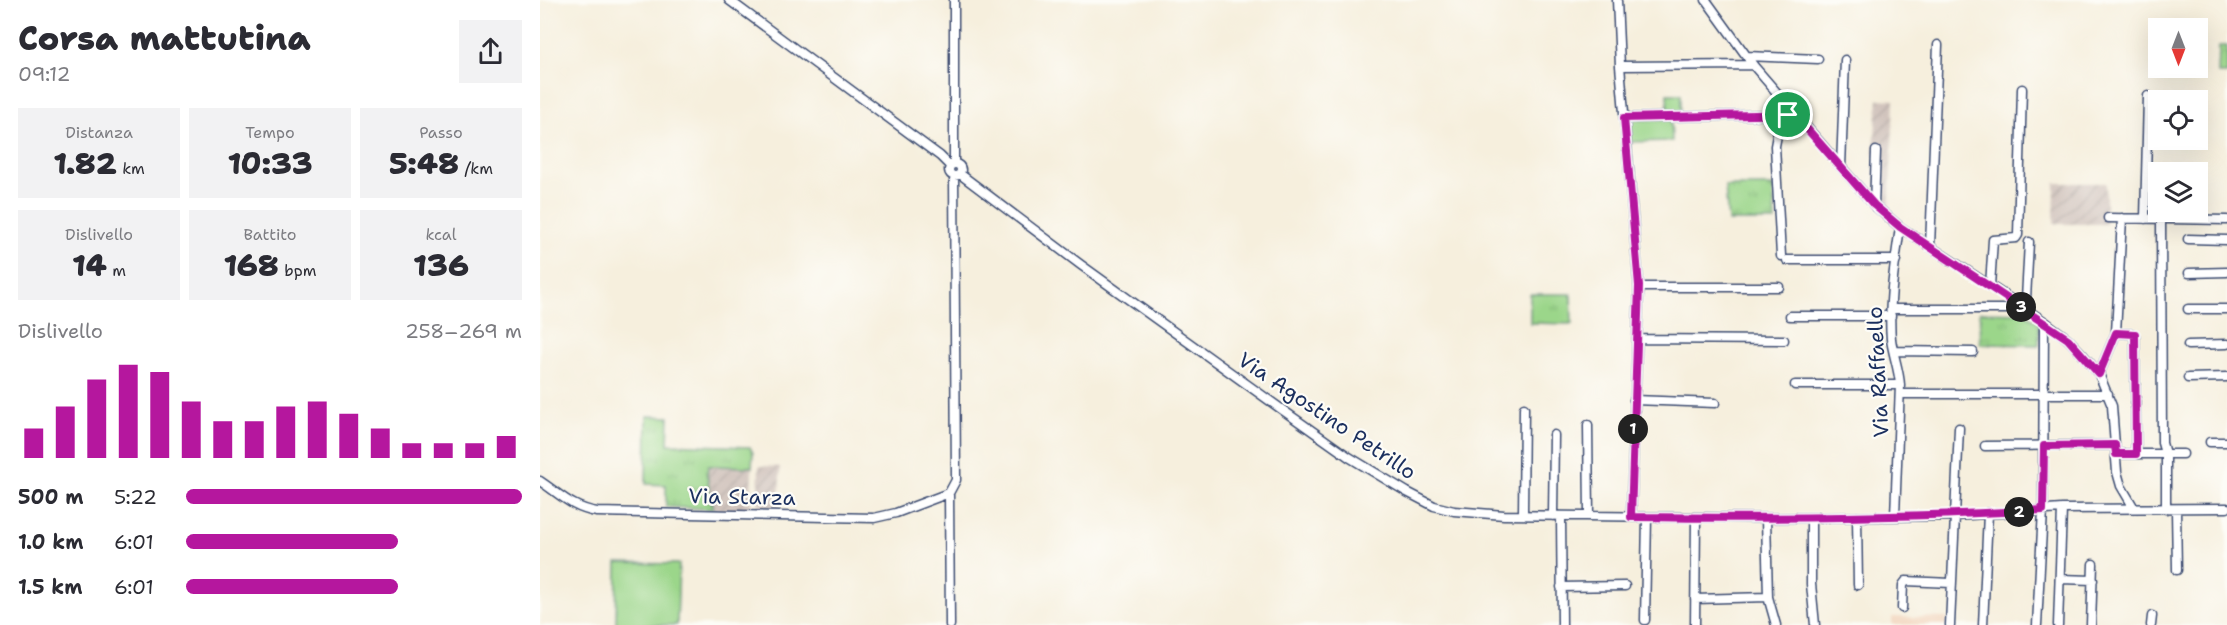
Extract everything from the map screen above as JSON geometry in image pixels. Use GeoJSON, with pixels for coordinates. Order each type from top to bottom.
{"type":"FeatureCollection","features":[{"type":"Feature","properties":{"kind":"street"},"geometry":{"type":"LineString","coordinates":[[729,0],[939,156],[952,165],[960,166],[957,175],[956,480],[949,493],[950,625]]}},
{"type":"Feature","properties":{"kind":"street"},"geometry":{"type":"LineString","coordinates":[[952,165],[954,0]]}},
{"type":"Feature","properties":{"kind":"street"},"geometry":{"type":"LineString","coordinates":[[1617,0],[1620,66],[1639,286],[1631,517]]}},
{"type":"Feature","properties":{"kind":"street"},"geometry":{"type":"LineString","coordinates":[[1706,0],[1791,115],[1874,205],[1900,227],[2068,339],[2099,374],[2112,406],[2115,450],[2121,486],[2134,508]]}},
{"type":"Feature","properties":{"kind":"street"},"geometry":{"type":"LineString","coordinates":[[1930,246],[1938,45]]}},
{"type":"Feature","properties":{"kind":"street"},"geometry":{"type":"LineString","coordinates":[[1747,56],[1818,59]]}},
{"type":"Feature","properties":{"kind":"street"},"geometry":{"type":"LineString","coordinates":[[1841,167],[1845,60]]}},
{"type":"Feature","properties":{"kind":"street"},"geometry":{"type":"LineString","coordinates":[[1620,66],[1753,65]]}},
{"type":"Feature","properties":{"kind":"street"},"geometry":{"type":"LineString","coordinates":[[1990,286],[1993,240],[2016,238],[2018,235],[2022,89]]}},
{"type":"Feature","properties":{"kind":"street"},"geometry":{"type":"LineString","coordinates":[[2108,218],[2145,219],[2148,96]]}},
{"type":"Feature","properties":{"kind":"street"},"geometry":{"type":"LineString","coordinates":[[1624,118],[1791,115]]}},
{"type":"Feature","properties":{"kind":"street"},"geometry":{"type":"LineString","coordinates":[[1791,115],[1778,130],[1775,146],[1784,258],[1896,260]]}},
{"type":"Feature","properties":{"kind":"street"},"geometry":{"type":"LineString","coordinates":[[1874,205],[1876,151]]}},
{"type":"Feature","properties":{"kind":"street","name":"Via Agostino Petrillo"},"geometry":{"type":"LineString","coordinates":[[957,175],[969,180],[1201,352],[1349,457],[1434,506],[1454,511],[1523,515],[1696,518],[1955,516],[2062,509],[2227,508]]}},
{"type":"Feature","properties":{"kind":"street"},"geometry":{"type":"LineString","coordinates":[[2099,374],[2116,333],[2122,218]]}},
{"type":"Feature","properties":{"kind":"street"},"geometry":{"type":"LineString","coordinates":[[2208,220],[2227,220]]}},
{"type":"Feature","properties":{"kind":"street"},"geometry":{"type":"LineString","coordinates":[[2161,222],[2162,443],[2165,454],[2166,509]]}},
{"type":"Feature","properties":{"kind":"street","name":"Via Raffaello"},"geometry":{"type":"LineString","coordinates":[[1895,516],[1900,390],[1899,368],[1891,340],[1891,313],[1900,227]]}},
{"type":"Feature","properties":{"kind":"street"},"geometry":{"type":"LineString","coordinates":[[2188,239],[2227,240]]}},
{"type":"Feature","properties":{"kind":"street"},"geometry":{"type":"LineString","coordinates":[[2023,309],[2026,299],[2029,242]]}},
{"type":"Feature","properties":{"kind":"street"},"geometry":{"type":"LineString","coordinates":[[2188,273],[2227,272]]}},
{"type":"Feature","properties":{"kind":"street"},"geometry":{"type":"LineString","coordinates":[[1639,286],[1779,287]]}},
{"type":"Feature","properties":{"kind":"street"},"geometry":{"type":"LineString","coordinates":[[1790,315],[2023,309]]}},
{"type":"Feature","properties":{"kind":"street"},"geometry":{"type":"LineString","coordinates":[[2188,309],[2227,309]]}},
{"type":"Feature","properties":{"kind":"street"},"geometry":{"type":"LineString","coordinates":[[2037,625],[2043,510],[2044,321]]}},
{"type":"Feature","properties":{"kind":"street"},"geometry":{"type":"LineString","coordinates":[[2116,333],[2135,336],[2136,454]]}},
{"type":"Feature","properties":{"kind":"street"},"geometry":{"type":"LineString","coordinates":[[1637,339],[1784,340]]}},
{"type":"Feature","properties":{"kind":"street"},"geometry":{"type":"LineString","coordinates":[[2188,345],[2227,344]]}},
{"type":"Feature","properties":{"kind":"street"},"geometry":{"type":"LineString","coordinates":[[1894,351],[1972,352]]}},
{"type":"Feature","properties":{"kind":"street"},"geometry":{"type":"LineString","coordinates":[[2188,378],[2227,377]]}},
{"type":"Feature","properties":{"kind":"street"},"geometry":{"type":"LineString","coordinates":[[1795,385],[1900,390],[2108,394]]}},
{"type":"Feature","properties":{"kind":"street"},"geometry":{"type":"LineString","coordinates":[[1634,400],[1715,403]]}},
{"type":"Feature","properties":{"kind":"street"},"geometry":{"type":"LineString","coordinates":[[1523,515],[1524,408]]}},
{"type":"Feature","properties":{"kind":"street"},"geometry":{"type":"LineString","coordinates":[[1588,425],[1589,516]]}},
{"type":"Feature","properties":{"kind":"street"},"geometry":{"type":"LineString","coordinates":[[1950,625],[1959,428]]}},
{"type":"Feature","properties":{"kind":"street"},"geometry":{"type":"LineString","coordinates":[[1554,435],[1562,625]]}},
{"type":"Feature","properties":{"kind":"street"},"geometry":{"type":"LineString","coordinates":[[2210,442],[2227,442]]}},
{"type":"Feature","properties":{"kind":"street"},"geometry":{"type":"LineString","coordinates":[[1985,446],[2044,446],[2115,450],[2136,454],[2183,454]]}},
{"type":"Feature","properties":{"kind":"street","name":"Via Starza"},"geometry":{"type":"LineString","coordinates":[[540,481],[569,503],[582,510],[597,512],[874,518],[896,513],[949,493]]}},
{"type":"Feature","properties":{"kind":"street"},"geometry":{"type":"LineString","coordinates":[[2058,625],[2062,509]]}},
{"type":"Feature","properties":{"kind":"street"},"geometry":{"type":"LineString","coordinates":[[2176,509],[2177,570]]}},
{"type":"Feature","properties":{"kind":"street"},"geometry":{"type":"LineString","coordinates":[[1983,625],[1988,513]]}},
{"type":"Feature","properties":{"kind":"street"},"geometry":{"type":"LineString","coordinates":[[1645,620],[1647,517]]}},
{"type":"Feature","properties":{"kind":"street"},"geometry":{"type":"LineString","coordinates":[[1857,517],[1858,585]]}},
{"type":"Feature","properties":{"kind":"street"},"geometry":{"type":"LineString","coordinates":[[1695,625],[1696,518]]}},
{"type":"Feature","properties":{"kind":"street"},"geometry":{"type":"LineString","coordinates":[[1766,518],[1768,597],[1776,625]]}},
{"type":"Feature","properties":{"kind":"street"},"geometry":{"type":"LineString","coordinates":[[1810,518],[1811,584],[1815,625]]}},
{"type":"Feature","properties":{"kind":"street"},"geometry":{"type":"LineString","coordinates":[[2091,625],[2093,564]]}},
{"type":"Feature","properties":{"kind":"street"},"geometry":{"type":"LineString","coordinates":[[2060,579],[2093,580]]}},
{"type":"Feature","properties":{"kind":"street"},"geometry":{"type":"LineString","coordinates":[[1902,608],[1903,585],[1906,581],[1951,583]]}},
{"type":"Feature","properties":{"kind":"street"},"geometry":{"type":"LineString","coordinates":[[1561,588],[1625,586]]}},
{"type":"Feature","properties":{"kind":"street"},"geometry":{"type":"LineString","coordinates":[[1695,599],[1768,597]]}},
{"type":"Feature","properties":{"kind":"shaded area"},"geometry":{"type":"Polygon","coordinates":[[[1878,99],[1894,100],[1889,213],[1876,202],[1874,148],[1878,99]]]}},
{"type":"Feature","properties":{"kind":"shaded area"},"geometry":{"type":"Polygon","coordinates":[[[2055,183],[2106,183],[2106,224],[2054,224],[2055,183]]]}},
{"type":"Feature","properties":{"kind":"shaded area"},"geometry":{"type":"Polygon","coordinates":[[[708,466],[752,467],[751,510],[713,509],[707,475],[708,466]]]}},
{"type":"Feature","properties":{"kind":"shaded area"},"geometry":{"type":"Polygon","coordinates":[[[759,466],[780,467],[779,511],[758,510],[759,466]]]}},
{"type":"Feature","properties":{"kind":"shaded area"},"geometry":{"type":"Polygon","coordinates":[[[1892,617],[1947,618],[1946,625],[1892,625],[1892,617]]]}},
{"type":"Feature","properties":{"kind":"green space"},"geometry":{"type":"Polygon","coordinates":[[[2219,46],[2227,46],[2227,74],[2218,74],[2219,46]]]}},
{"type":"Feature","properties":{"kind":"green space"},"geometry":{"type":"Polygon","coordinates":[[[1667,94],[1681,94],[1681,113],[1668,113],[1667,94]]]}},
{"type":"Feature","properties":{"kind":"green space"},"geometry":{"type":"Polygon","coordinates":[[[1671,119],[1672,141],[1630,142],[1630,120],[1671,119]]]}},
{"type":"Feature","properties":{"kind":"green space"},"geometry":{"type":"Polygon","coordinates":[[[1725,186],[1773,186],[1775,221],[1728,221],[1725,186]]]}},
{"type":"Feature","properties":{"kind":"green space"},"geometry":{"type":"Polygon","coordinates":[[[1530,294],[1571,294],[1572,324],[1530,323],[1530,294]]]}},
{"type":"Feature","properties":{"kind":"green space"},"geometry":{"type":"Polygon","coordinates":[[[1980,312],[2024,313],[2039,322],[2039,345],[1980,344],[1980,312]]]}},
{"type":"Feature","properties":{"kind":"green space"},"geometry":{"type":"Polygon","coordinates":[[[647,416],[669,417],[668,444],[750,447],[753,453],[752,467],[708,466],[707,475],[713,509],[666,507],[666,485],[646,484],[647,416]]]}},
{"type":"Feature","properties":{"kind":"green space"},"geometry":{"type":"Polygon","coordinates":[[[617,563],[679,564],[677,625],[616,625],[617,563]]]}},
{"type":"Feature","properties":{"kind":"route"},"geometry":{"type":"LineString","coordinates":[[1794,114],[1874,205],[1900,227],[2044,321],[2068,339],[2099,374],[2116,333],[2135,334],[2136,454],[2116,454],[2115,445],[2044,446],[2043,510],[1955,516],[1631,517],[1639,286],[1624,118],[1788,115],[1794,114]]}}]}
